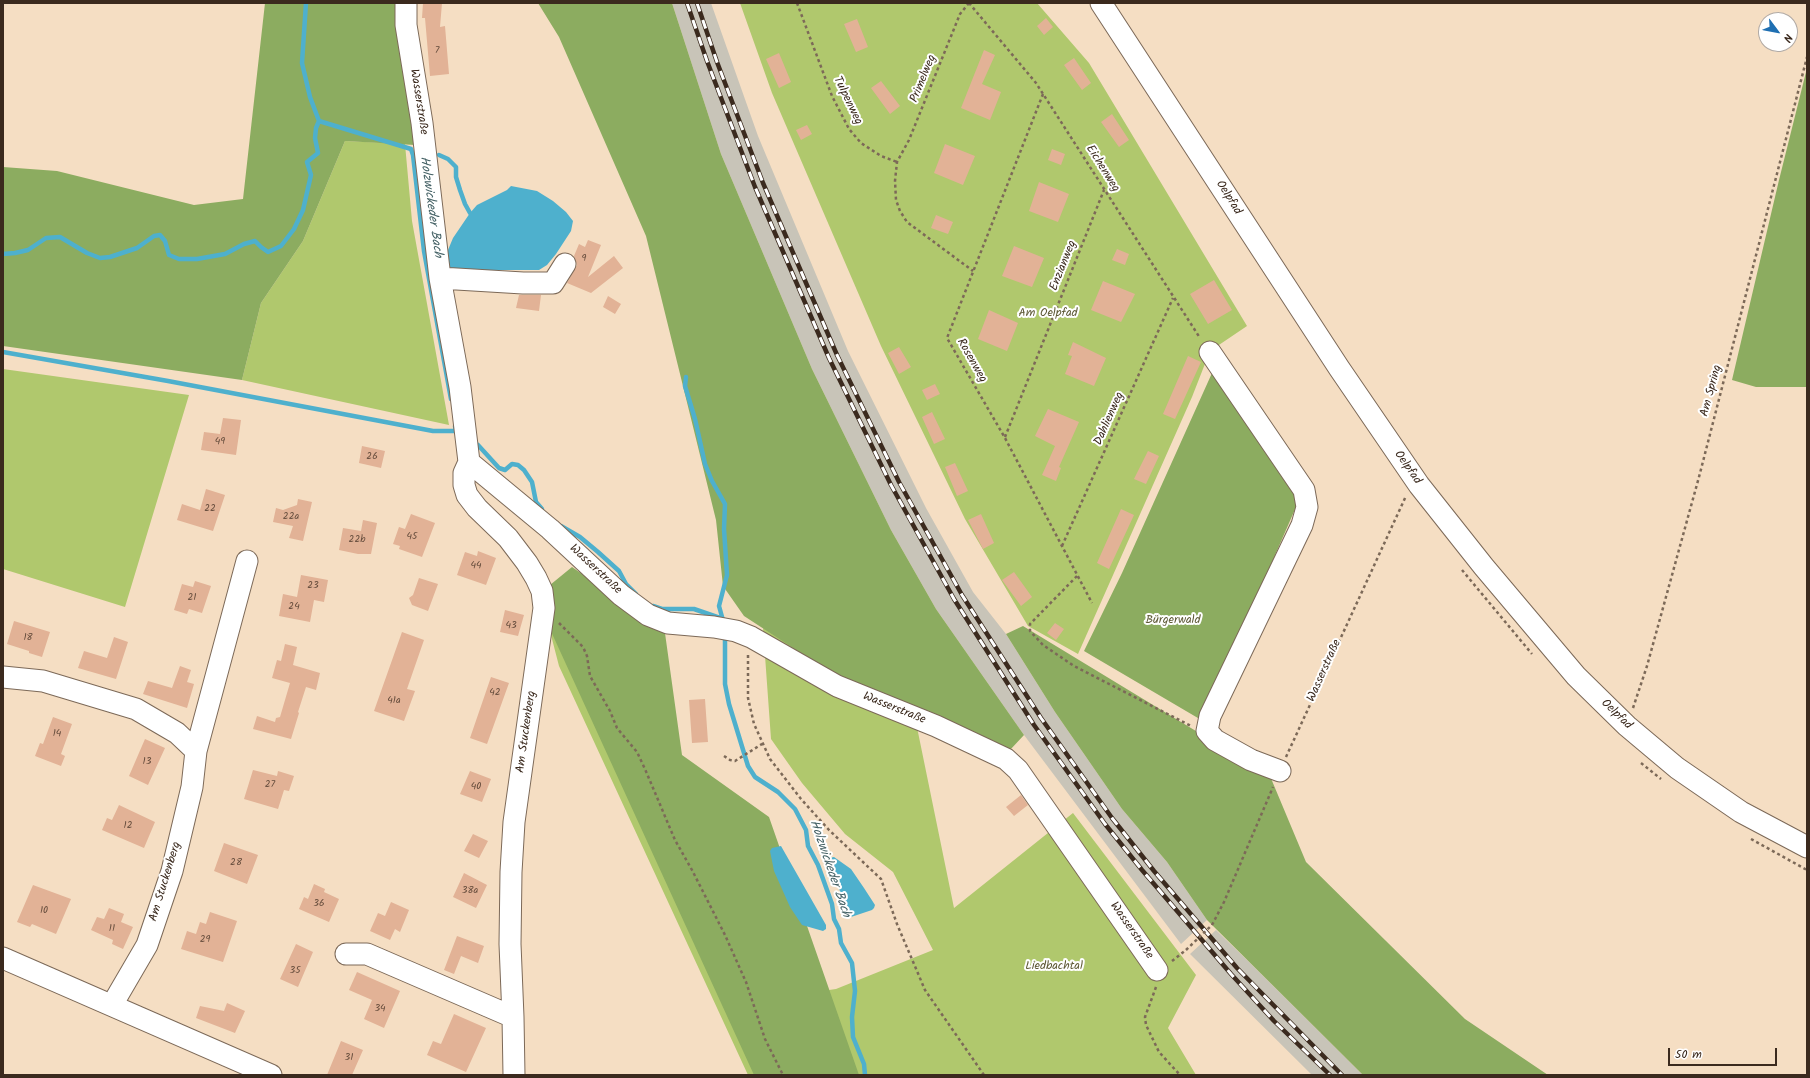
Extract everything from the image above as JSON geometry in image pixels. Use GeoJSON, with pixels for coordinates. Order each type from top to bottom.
{"type":"FeatureCollection","features":[{"type":"Feature","properties":{"kind":"street","name":"Wasserstraße"},"geometry":{"type":"LineString","coordinates":[[406,3],[406,25],[422,123],[440,278],[460,388],[467,468],[550,529],[639,610],[657,620],[668,623],[714,627],[743,634],[837,686],[936,726],[1006,759],[1023,777],[1157,970]]}},
{"type":"Feature","properties":{"kind":"street","name":"Oelpfad"},"geometry":{"type":"LineString","coordinates":[[1101,3],[1335,362],[1419,485],[1484,566],[1571,670],[1627,726],[1677,768],[1741,812],[1807,847]]}},
{"type":"Feature","properties":{"kind":"street"},"geometry":{"type":"LineString","coordinates":[[440,278],[523,283],[553,283],[565,264]]}},
{"type":"Feature","properties":{"kind":"street"},"geometry":{"type":"LineString","coordinates":[[1210,352],[1304,490],[1307,507],[1302,526],[1210,716],[1207,731],[1215,740],[1251,760],[1280,771]]}},
{"type":"Feature","properties":{"kind":"street","name":"Am Stuckenberg"},"geometry":{"type":"LineString","coordinates":[[467,468],[464,485],[467,495],[477,508],[508,538],[536,578],[542,591],[543,615],[514,822],[511,872],[510,944],[514,1075]]}},
{"type":"Feature","properties":{"kind":"street","name":"Am Stuckenberg"},"geometry":{"type":"LineString","coordinates":[[112,1005],[147,945],[172,871],[192,787],[196,752],[246,561]]}},
{"type":"Feature","properties":{"kind":"street"},"geometry":{"type":"LineString","coordinates":[[3,677],[43,681],[136,710],[177,734],[196,752]]}},
{"type":"Feature","properties":{"kind":"street"},"geometry":{"type":"LineString","coordinates":[[346,954],[367,954],[513,1017]]}},
{"type":"Feature","properties":{"kind":"street"},"geometry":{"type":"LineString","coordinates":[[3,958],[271,1075]]}},
{"type":"Feature","properties":{"kind":"path","name":"Tulpenweg"},"geometry":{"type":"LineString","coordinates":[[797,3],[832,96],[849,129],[861,143],[881,156],[897,162]]}},
{"type":"Feature","properties":{"kind":"path","name":"Primelweg"},"geometry":{"type":"LineString","coordinates":[[897,162],[909,140],[960,14],[969,3]]}},
{"type":"Feature","properties":{"kind":"path","name":"Eichenweg"},"geometry":{"type":"LineString","coordinates":[[969,3],[1043,94],[1210,352]]}},
{"type":"Feature","properties":{"kind":"path","name":"Am Spring"},"geometry":{"type":"LineString","coordinates":[[1627,726],[1647,666],[1699,477],[1807,57]]}},
{"type":"Feature","properties":{"kind":"path","name":"Rosenweg"},"geometry":{"type":"LineString","coordinates":[[1043,94],[972,271],[947,338],[1004,438],[1092,603]]}},
{"type":"Feature","properties":{"kind":"path"},"geometry":{"type":"LineString","coordinates":[[897,162],[895,181],[896,200],[900,212],[906,222],[972,271]]}},
{"type":"Feature","properties":{"kind":"path","name":"Enzianweg"},"geometry":{"type":"LineString","coordinates":[[1004,438],[1104,190]]}},
{"type":"Feature","properties":{"kind":"path","name":"Dahlienweg"},"geometry":{"type":"LineString","coordinates":[[1062,546],[1174,298]]}},
{"type":"Feature","properties":{"kind":"path","name":"Wasserstraße"},"geometry":{"type":"LineString","coordinates":[[1186,950],[1212,925],[1224,902],[1280,771],[1406,495]]}},
{"type":"Feature","properties":{"kind":"path"},"geometry":{"type":"LineString","coordinates":[[1077,576],[1030,624],[1030,631],[1043,645],[1074,666],[1195,728],[1207,731]]}},
{"type":"Feature","properties":{"kind":"path"},"geometry":{"type":"LineString","coordinates":[[543,615],[560,623],[583,648],[587,656],[590,676],[610,711],[616,728],[637,752],[675,840],[725,935],[746,982],[765,1039],[783,1075]]}},
{"type":"Feature","properties":{"kind":"path"},"geometry":{"type":"LineString","coordinates":[[743,634],[747,659],[748,698],[754,724],[770,759],[801,799],[829,830],[881,879],[897,924],[925,990],[984,1075]]}},
{"type":"Feature","properties":{"kind":"path"},"geometry":{"type":"LineString","coordinates":[[724,756],[730,760],[735,760],[762,744]]}},
{"type":"Feature","properties":{"kind":"path","name":"Wasserstraße"},"geometry":{"type":"LineString","coordinates":[[1157,970],[1158,985],[1145,1017],[1146,1025],[1159,1052],[1180,1075]]}},
{"type":"Feature","properties":{"kind":"shaded area"},"geometry":{"type":"Polygon","coordinates":[[[672,3],[711,3],[758,136],[848,351],[926,508],[973,592],[1006,634],[1055,712],[1122,809],[1167,862],[1207,920],[1181,944],[1024,735],[936,609],[891,530],[812,369],[721,154],[672,3]]]}},
{"type":"Feature","properties":{"kind":"shaded area"},"geometry":{"type":"Polygon","coordinates":[[[1216,930],[1363,1075],[1312,1075],[1190,954],[1216,930]]]}},
{"type":"Feature","properties":{"kind":"green space"},"geometry":{"type":"Polygon","coordinates":[[[265,3],[397,3],[397,34],[415,145],[345,141],[303,241],[261,303],[242,380],[3,346],[3,167],[57,171],[194,205],[243,199],[265,3]]]}},
{"type":"Feature","properties":{"kind":"green space"},"geometry":{"type":"Polygon","coordinates":[[[538,3],[672,3],[721,154],[812,369],[891,530],[936,609],[1024,735],[1010,750],[827,670],[744,616],[723,586],[716,520],[646,236],[559,37],[538,3]]]}},
{"type":"Feature","properties":{"kind":"green space","name":"Am Oelpfad"},"geometry":{"type":"Polygon","coordinates":[[[740,3],[1037,3],[1089,63],[1247,326],[1210,351],[1192,397],[1078,654],[1028,626],[965,519],[881,346],[772,93],[740,3]]]}},
{"type":"Feature","properties":{"kind":"green space"},"geometry":{"type":"Polygon","coordinates":[[[1807,68],[1807,387],[1756,387],[1732,380],[1807,68]]]}},
{"type":"Feature","properties":{"kind":"green space"},"geometry":{"type":"Polygon","coordinates":[[[345,141],[405,144],[412,221],[449,425],[242,380],[261,303],[303,241],[345,141]]]}},
{"type":"Feature","properties":{"kind":"green space"},"geometry":{"type":"Polygon","coordinates":[[[3,369],[189,395],[125,607],[3,569],[3,369]]]}},
{"type":"Feature","properties":{"kind":"green space","name":"Bürgerwald"},"geometry":{"type":"Polygon","coordinates":[[[1212,373],[1299,500],[1203,721],[1084,651],[1122,573],[1212,373]]]}},
{"type":"Feature","properties":{"kind":"green space"},"geometry":{"type":"Polygon","coordinates":[[[572,567],[628,606],[664,626],[682,755],[769,817],[859,1075],[754,1075],[549,627],[550,585],[572,567]]]}},
{"type":"Feature","properties":{"kind":"green space","name":"Liedbachtal"},"geometry":{"type":"Polygon","coordinates":[[[544,608],[657,747],[801,994],[836,989],[933,950],[893,872],[845,834],[802,783],[771,739],[763,628],[911,698],[954,908],[1073,813],[1196,975],[1168,1028],[1196,1075],[748,1075],[559,666],[544,608]]]}},
{"type":"Feature","properties":{"kind":"green space"},"geometry":{"type":"Polygon","coordinates":[[[1023,626],[1270,776],[1306,862],[1465,1019],[1548,1075],[1363,1075],[1207,920],[1167,862],[1122,809],[1055,712],[1006,634],[1023,626]]]}},
{"type":"Feature","properties":{"kind":"water"},"geometry":{"type":"Polygon","coordinates":[[[511,186],[537,191],[553,201],[566,212],[573,221],[571,231],[556,254],[547,265],[539,270],[458,270],[448,267],[446,259],[448,250],[453,238],[470,213],[477,205],[507,190],[511,186]]]}},
{"type":"Feature","properties":{"kind":"water"},"geometry":{"type":"Polygon","coordinates":[[[781,846],[826,925],[826,929],[823,931],[802,925],[790,907],[774,871],[770,851],[772,848],[781,846]]]}},
{"type":"Feature","properties":{"kind":"water"},"geometry":{"type":"Polygon","coordinates":[[[834,857],[851,869],[875,905],[872,910],[848,918],[846,916],[847,910],[829,862],[829,858],[834,857]]]}},
{"type":"Feature","properties":{"kind":"building"},"geometry":{"type":"Polygon","coordinates":[[[423,3],[442,3],[440,27],[445,26],[449,74],[430,76],[425,18],[422,18],[423,3]]]}},
{"type":"Feature","properties":{"kind":"building"},"geometry":{"type":"Polygon","coordinates":[[[1046,18],[1053,27],[1044,35],[1037,26],[1046,18]]]}},
{"type":"Feature","properties":{"kind":"building"},"geometry":{"type":"Polygon","coordinates":[[[857,19],[868,47],[856,52],[844,24],[857,19]]]}},
{"type":"Feature","properties":{"kind":"building"},"geometry":{"type":"Polygon","coordinates":[[[984,50],[995,55],[982,84],[1001,92],[990,120],[961,108],[984,50]]]}},
{"type":"Feature","properties":{"kind":"building"},"geometry":{"type":"Polygon","coordinates":[[[779,53],[791,82],[779,88],[766,59],[779,53]]]}},
{"type":"Feature","properties":{"kind":"building"},"geometry":{"type":"Polygon","coordinates":[[[1074,58],[1091,83],[1082,90],[1064,65],[1074,58]]]}},
{"type":"Feature","properties":{"kind":"building"},"geometry":{"type":"Polygon","coordinates":[[[881,81],[900,106],[890,114],[871,88],[881,81]]]}},
{"type":"Feature","properties":{"kind":"building"},"geometry":{"type":"Polygon","coordinates":[[[1112,114],[1129,140],[1119,147],[1101,122],[1112,114]]]}},
{"type":"Feature","properties":{"kind":"building"},"geometry":{"type":"Polygon","coordinates":[[[807,125],[812,134],[801,140],[796,130],[807,125]]]}},
{"type":"Feature","properties":{"kind":"building"},"geometry":{"type":"Polygon","coordinates":[[[945,144],[975,156],[963,185],[934,173],[945,144]]]}},
{"type":"Feature","properties":{"kind":"building"},"geometry":{"type":"Polygon","coordinates":[[[1052,149],[1065,154],[1061,165],[1048,160],[1052,149]]]}},
{"type":"Feature","properties":{"kind":"building"},"geometry":{"type":"Polygon","coordinates":[[[1039,182],[1069,194],[1058,222],[1029,211],[1039,182]]]}},
{"type":"Feature","properties":{"kind":"building"},"geometry":{"type":"Polygon","coordinates":[[[936,215],[953,222],[948,234],[931,228],[936,215]]]}},
{"type":"Feature","properties":{"kind":"building"},"geometry":{"type":"Polygon","coordinates":[[[588,240],[601,245],[588,277],[614,256],[623,268],[591,293],[567,283],[577,265],[574,256],[579,244],[585,247],[588,240]]]}},
{"type":"Feature","properties":{"kind":"building"},"geometry":{"type":"Polygon","coordinates":[[[1014,246],[1044,258],[1032,287],[1002,276],[1014,246]]]}},
{"type":"Feature","properties":{"kind":"building"},"geometry":{"type":"Polygon","coordinates":[[[1117,249],[1129,254],[1125,265],[1112,260],[1117,249]]]}},
{"type":"Feature","properties":{"kind":"building"},"geometry":{"type":"Polygon","coordinates":[[[1214,280],[1232,310],[1208,324],[1190,294],[1214,280]]]}},
{"type":"Feature","properties":{"kind":"building"},"geometry":{"type":"Polygon","coordinates":[[[1103,281],[1135,294],[1121,322],[1091,310],[1103,281]]]}},
{"type":"Feature","properties":{"kind":"building"},"geometry":{"type":"Polygon","coordinates":[[[519,295],[541,295],[539,311],[516,308],[519,295]]]}},
{"type":"Feature","properties":{"kind":"building"},"geometry":{"type":"Polygon","coordinates":[[[608,296],[621,304],[615,314],[603,307],[608,296]]]}},
{"type":"Feature","properties":{"kind":"building"},"geometry":{"type":"Polygon","coordinates":[[[989,310],[1018,323],[1007,351],[978,339],[989,310]]]}},
{"type":"Feature","properties":{"kind":"building"},"geometry":{"type":"Polygon","coordinates":[[[1073,342],[1106,358],[1094,386],[1065,374],[1072,356],[1068,355],[1073,342]]]}},
{"type":"Feature","properties":{"kind":"building"},"geometry":{"type":"Polygon","coordinates":[[[899,347],[911,367],[899,374],[888,353],[899,347]]]}},
{"type":"Feature","properties":{"kind":"building"},"geometry":{"type":"Polygon","coordinates":[[[1188,356],[1201,362],[1175,419],[1163,414],[1188,356]]]}},
{"type":"Feature","properties":{"kind":"building"},"geometry":{"type":"Polygon","coordinates":[[[935,384],[940,394],[927,400],[922,390],[935,384]]]}},
{"type":"Feature","properties":{"kind":"building"},"geometry":{"type":"Polygon","coordinates":[[[1048,409],[1079,422],[1059,467],[1061,468],[1056,481],[1042,475],[1055,446],[1035,436],[1048,409]]]}},
{"type":"Feature","properties":{"kind":"building"},"geometry":{"type":"Polygon","coordinates":[[[932,412],[945,439],[934,444],[922,417],[932,412]]]}},
{"type":"Feature","properties":{"kind":"building"},"geometry":{"type":"Polygon","coordinates":[[[223,418],[241,420],[236,455],[201,450],[204,432],[220,434],[223,418]]]}},
{"type":"Feature","properties":{"kind":"building"},"geometry":{"type":"Polygon","coordinates":[[[362,446],[385,451],[381,468],[359,463],[362,446]]]}},
{"type":"Feature","properties":{"kind":"building"},"geometry":{"type":"Polygon","coordinates":[[[1148,451],[1159,456],[1146,484],[1134,479],[1148,451]]]}},
{"type":"Feature","properties":{"kind":"building"},"geometry":{"type":"Polygon","coordinates":[[[955,463],[968,491],[957,496],[945,467],[955,463]]]}},
{"type":"Feature","properties":{"kind":"building"},"geometry":{"type":"Polygon","coordinates":[[[206,489],[225,495],[213,531],[177,520],[182,504],[200,510],[206,489]]]}},
{"type":"Feature","properties":{"kind":"building"},"geometry":{"type":"Polygon","coordinates":[[[298,499],[312,502],[303,541],[289,538],[293,526],[273,522],[276,508],[283,510],[297,505],[298,499]]]}},
{"type":"Feature","properties":{"kind":"building"},"geometry":{"type":"Polygon","coordinates":[[[1121,509],[1134,515],[1109,569],[1097,563],[1121,509]]]}},
{"type":"Feature","properties":{"kind":"building"},"geometry":{"type":"Polygon","coordinates":[[[411,514],[435,523],[422,557],[399,549],[400,546],[393,544],[399,527],[405,529],[411,514]]]}},
{"type":"Feature","properties":{"kind":"building"},"geometry":{"type":"Polygon","coordinates":[[[981,514],[994,543],[983,549],[968,520],[981,514]]]}},
{"type":"Feature","properties":{"kind":"building"},"geometry":{"type":"Polygon","coordinates":[[[363,520],[377,523],[371,554],[358,554],[339,550],[343,528],[361,531],[363,520]]]}},
{"type":"Feature","properties":{"kind":"building"},"geometry":{"type":"Polygon","coordinates":[[[478,551],[496,558],[486,585],[457,575],[465,552],[477,556],[478,551]]]}},
{"type":"Feature","properties":{"kind":"building"},"geometry":{"type":"Polygon","coordinates":[[[1014,572],[1032,597],[1021,606],[1002,580],[1014,572]]]}},
{"type":"Feature","properties":{"kind":"building"},"geometry":{"type":"Polygon","coordinates":[[[301,575],[328,580],[324,602],[314,600],[310,622],[279,616],[283,594],[297,597],[301,575]]]}},
{"type":"Feature","properties":{"kind":"building"},"geometry":{"type":"Polygon","coordinates":[[[419,578],[438,584],[428,611],[412,605],[409,598],[413,595],[419,578]]]}},
{"type":"Feature","properties":{"kind":"building"},"geometry":{"type":"Polygon","coordinates":[[[195,581],[211,586],[202,613],[189,609],[187,614],[174,610],[182,584],[193,587],[195,581]]]}},
{"type":"Feature","properties":{"kind":"building"},"geometry":{"type":"Polygon","coordinates":[[[505,610],[524,615],[518,636],[500,632],[505,610]]]}},
{"type":"Feature","properties":{"kind":"building"},"geometry":{"type":"Polygon","coordinates":[[[14,621],[50,632],[42,657],[7,644],[14,621]]]}},
{"type":"Feature","properties":{"kind":"building"},"geometry":{"type":"Polygon","coordinates":[[[1055,623],[1064,629],[1056,640],[1047,633],[1055,623]]]}},
{"type":"Feature","properties":{"kind":"building"},"geometry":{"type":"Polygon","coordinates":[[[402,632],[424,640],[407,689],[415,691],[404,721],[374,711],[402,632]]]}},
{"type":"Feature","properties":{"kind":"building"},"geometry":{"type":"Polygon","coordinates":[[[114,637],[128,642],[116,679],[78,668],[84,651],[107,658],[114,637]]]}},
{"type":"Feature","properties":{"kind":"building"},"geometry":{"type":"Polygon","coordinates":[[[285,644],[297,647],[293,665],[320,673],[316,690],[306,687],[291,739],[253,729],[257,716],[275,722],[276,718],[280,717],[290,683],[272,678],[277,660],[281,661],[285,644]]]}},
{"type":"Feature","properties":{"kind":"building"},"geometry":{"type":"Polygon","coordinates":[[[180,666],[191,670],[187,682],[194,684],[187,708],[143,694],[148,681],[172,688],[180,666]]]}},
{"type":"Feature","properties":{"kind":"building"},"geometry":{"type":"Polygon","coordinates":[[[491,677],[509,683],[487,744],[470,738],[491,677]]]}},
{"type":"Feature","properties":{"kind":"building"},"geometry":{"type":"Polygon","coordinates":[[[705,699],[708,742],[692,743],[689,700],[705,699]]]}},
{"type":"Feature","properties":{"kind":"building"},"geometry":{"type":"Polygon","coordinates":[[[53,717],[72,724],[61,754],[65,756],[61,766],[35,756],[40,743],[43,744],[53,717]]]}},
{"type":"Feature","properties":{"kind":"building"},"geometry":{"type":"Polygon","coordinates":[[[145,739],[165,748],[148,785],[129,776],[145,739]]]}},
{"type":"Feature","properties":{"kind":"building"},"geometry":{"type":"Polygon","coordinates":[[[253,770],[277,776],[278,771],[294,776],[289,791],[284,790],[278,809],[244,799],[253,770]]]}},
{"type":"Feature","properties":{"kind":"building"},"geometry":{"type":"Polygon","coordinates":[[[470,771],[491,779],[482,802],[460,794],[470,771]]]}},
{"type":"Feature","properties":{"kind":"building"},"geometry":{"type":"Polygon","coordinates":[[[1021,795],[1028,805],[1014,816],[1006,807],[1021,795]]]}},
{"type":"Feature","properties":{"kind":"building"},"geometry":{"type":"Polygon","coordinates":[[[119,805],[155,822],[144,848],[102,830],[107,818],[112,820],[119,805]]]}},
{"type":"Feature","properties":{"kind":"building"},"geometry":{"type":"Polygon","coordinates":[[[473,834],[488,841],[479,858],[464,851],[473,834]]]}},
{"type":"Feature","properties":{"kind":"building"},"geometry":{"type":"Polygon","coordinates":[[[224,843],[258,855],[247,884],[214,871],[224,843]]]}},
{"type":"Feature","properties":{"kind":"building"},"geometry":{"type":"Polygon","coordinates":[[[464,873],[487,885],[476,908],[453,897],[464,873]]]}},
{"type":"Feature","properties":{"kind":"building"},"geometry":{"type":"Polygon","coordinates":[[[314,884],[325,889],[324,892],[339,899],[329,922],[299,909],[304,897],[308,899],[314,884]]]}},
{"type":"Feature","properties":{"kind":"building"},"geometry":{"type":"Polygon","coordinates":[[[33,885],[71,899],[56,934],[32,924],[30,927],[17,922],[33,885]]]}},
{"type":"Feature","properties":{"kind":"building"},"geometry":{"type":"Polygon","coordinates":[[[391,902],[409,910],[400,932],[395,929],[390,940],[370,931],[378,913],[385,916],[391,902]]]}},
{"type":"Feature","properties":{"kind":"building"},"geometry":{"type":"Polygon","coordinates":[[[109,908],[124,914],[121,922],[133,927],[123,949],[112,944],[113,940],[91,930],[97,917],[104,919],[109,908]]]}},
{"type":"Feature","properties":{"kind":"building"},"geometry":{"type":"Polygon","coordinates":[[[210,912],[237,921],[223,962],[181,949],[187,931],[196,934],[200,922],[206,924],[210,912]]]}},
{"type":"Feature","properties":{"kind":"building"},"geometry":{"type":"Polygon","coordinates":[[[457,936],[484,946],[478,963],[461,956],[454,974],[444,970],[457,936]]]}},
{"type":"Feature","properties":{"kind":"building"},"geometry":{"type":"Polygon","coordinates":[[[296,944],[313,952],[298,987],[280,979],[296,944]]]}},
{"type":"Feature","properties":{"kind":"building"},"geometry":{"type":"Polygon","coordinates":[[[357,972],[400,991],[384,1028],[364,1019],[372,1000],[349,990],[357,972]]]}},
{"type":"Feature","properties":{"kind":"building"},"geometry":{"type":"Polygon","coordinates":[[[227,1003],[245,1011],[235,1033],[196,1018],[200,1006],[224,1011],[227,1003]]]}},
{"type":"Feature","properties":{"kind":"building"},"geometry":{"type":"Polygon","coordinates":[[[454,1014],[486,1028],[466,1072],[427,1055],[433,1041],[441,1044],[454,1014]]]}},
{"type":"Feature","properties":{"kind":"building"},"geometry":{"type":"Polygon","coordinates":[[[341,1041],[363,1050],[352,1075],[327,1075],[341,1041]]]}},
{"type":"Feature","properties":{"kind":"waterway"},"geometry":{"type":"LineString","coordinates":[[306,3],[302,63],[310,97],[319,121]]}},
{"type":"Feature","properties":{"kind":"waterway","name":"Holzwickeder Bach"},"geometry":{"type":"LineString","coordinates":[[3,254],[28,250],[46,238],[60,237],[87,253],[100,258],[110,257],[137,248],[154,236],[160,235],[165,241],[169,255],[179,259],[197,259],[225,254],[244,244],[255,241],[268,252],[281,246],[294,229],[303,210],[311,175],[307,162],[318,153],[315,138],[316,128],[319,121],[411,149],[413,155],[424,251],[451,399]]}},
{"type":"Feature","properties":{"kind":"waterway"},"geometry":{"type":"LineString","coordinates":[[439,155],[448,159],[456,167],[456,177],[465,204],[470,213]]}},
{"type":"Feature","properties":{"kind":"waterway"},"geometry":{"type":"LineString","coordinates":[[3,352],[168,381],[433,431],[456,431],[455,426]]}},
{"type":"Feature","properties":{"kind":"waterway","name":"Holzwickeder Bach"},"geometry":{"type":"LineString","coordinates":[[686,377],[685,386],[695,419],[705,464],[712,481],[725,504],[724,529],[727,575],[719,606],[724,624]]}},
{"type":"Feature","properties":{"kind":"waterway","name":"Holzwickeder Bach"},"geometry":{"type":"LineString","coordinates":[[478,445],[499,468],[505,470],[512,464],[518,465],[524,470],[532,482],[536,502],[542,509]]}},
{"type":"Feature","properties":{"kind":"waterway","name":"Holzwickeder Bach"},"geometry":{"type":"LineString","coordinates":[[561,526],[580,537],[619,571],[626,584],[636,594]]}},
{"type":"Feature","properties":{"kind":"waterway","name":"Holzwickeder Bach"},"geometry":{"type":"LineString","coordinates":[[653,606],[662,609],[694,609],[723,619]]}},
{"type":"Feature","properties":{"kind":"waterway","name":"Holzwickeder Bach"},"geometry":{"type":"LineString","coordinates":[[725,635],[725,684],[729,704],[748,766],[755,777],[778,792],[795,809],[806,830],[808,846],[818,865],[832,904],[834,919],[839,929],[841,943],[852,963],[855,991],[852,1017],[853,1037],[864,1064],[865,1075]]}},
{"type":"Feature","properties":{"kind":"railway"},"geometry":{"type":"LineString","coordinates":[[687,3],[707,61],[755,187],[829,358],[891,485],[954,599],[1034,725],[1105,824],[1142,870],[1231,974],[1274,1021],[1330,1075]]}},
{"type":"Feature","properties":{"kind":"railway"},"geometry":{"type":"LineString","coordinates":[[697,3],[717,62],[763,183],[837,355],[899,482],[962,595],[1041,718],[1112,818],[1154,871],[1237,968],[1342,1075]]}}]}
